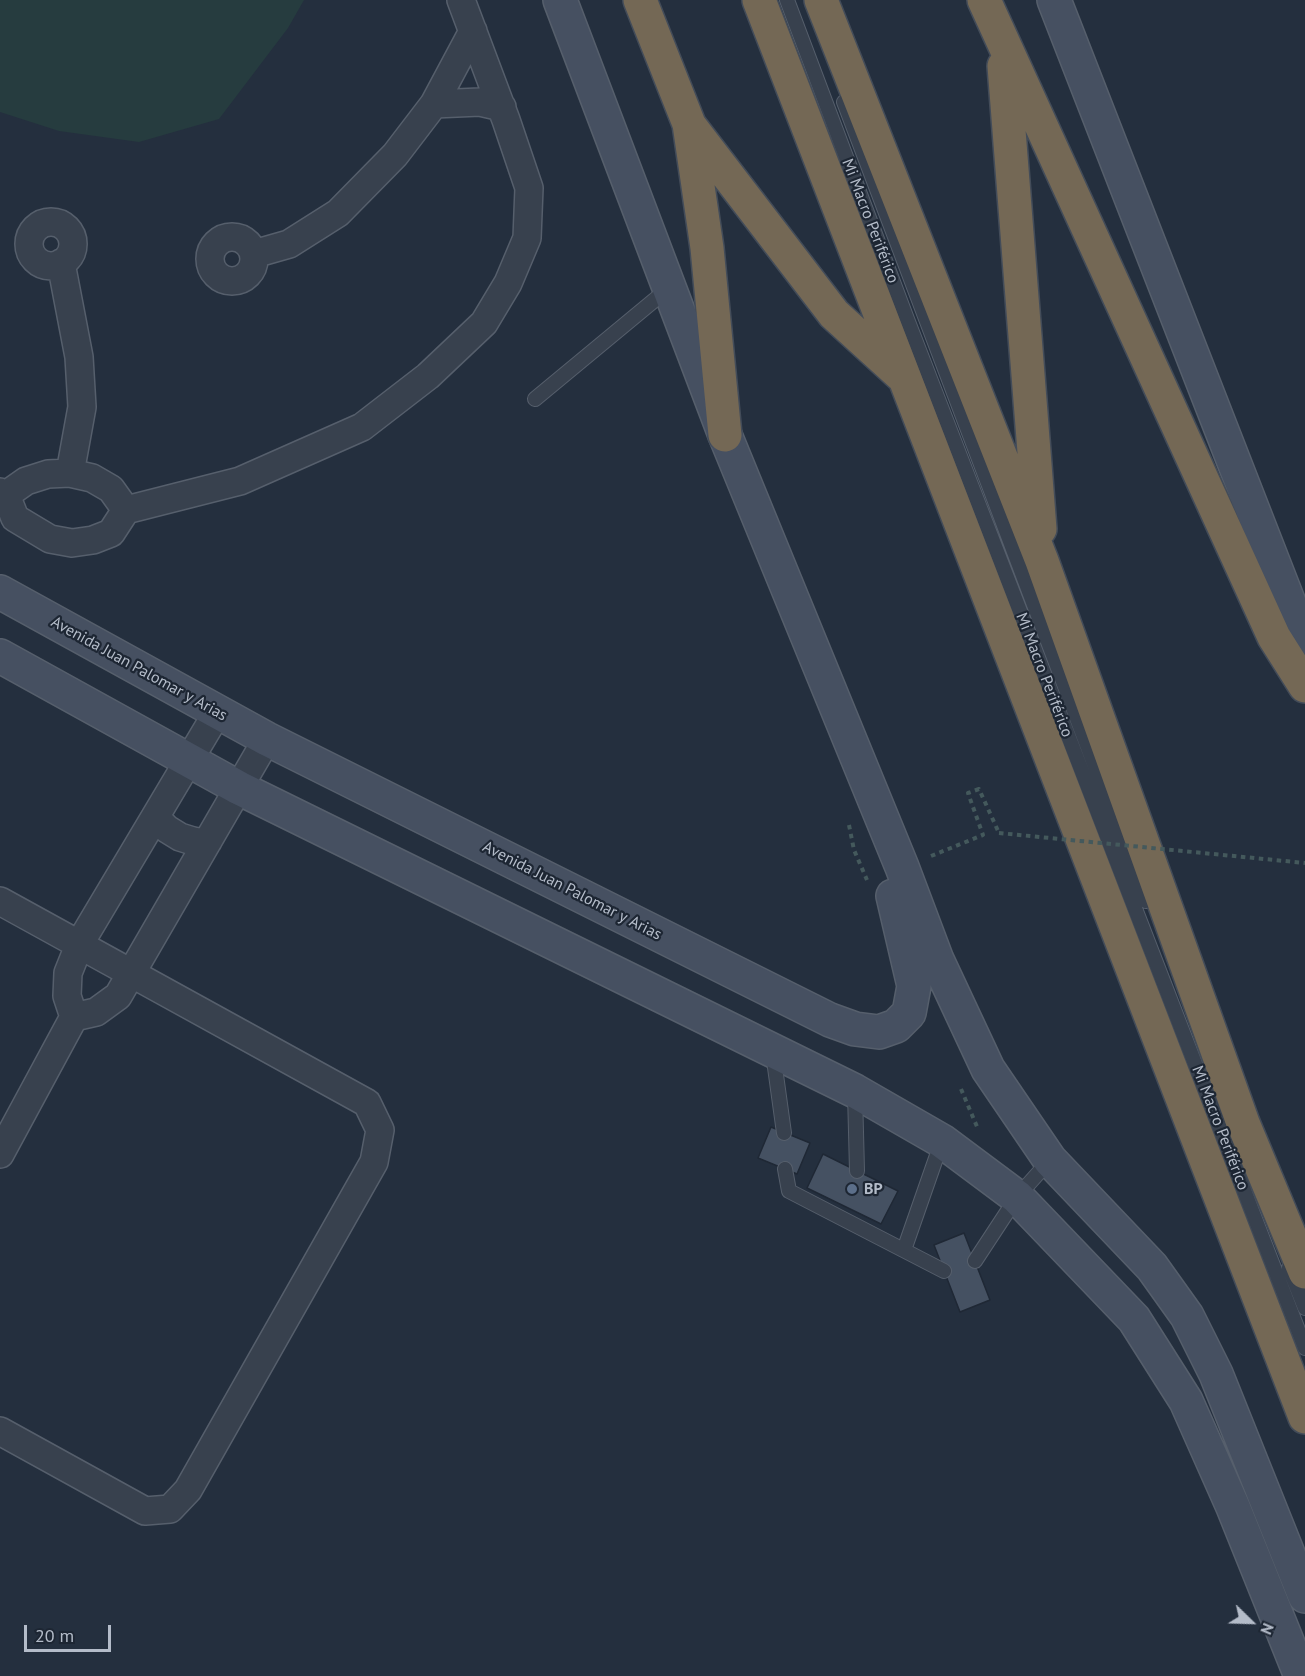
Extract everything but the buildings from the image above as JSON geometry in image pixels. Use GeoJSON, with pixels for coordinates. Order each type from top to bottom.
{"type":"FeatureCollection","features":[{"type":"Feature","properties":{"kind":"highway"},"geometry":{"type":"LineString","coordinates":[[640,0],[689,124],[706,248],[725,435]]}},
{"type":"Feature","properties":{"kind":"highway"},"geometry":{"type":"LineString","coordinates":[[759,0],[1305,1417]]}},
{"type":"Feature","properties":{"kind":"highway"},"geometry":{"type":"LineString","coordinates":[[821,0],[1042,561],[1239,1112],[1305,1272]]}},
{"type":"Feature","properties":{"kind":"highway"},"geometry":{"type":"LineString","coordinates":[[984,0],[1274,637],[1305,686]]}},
{"type":"Feature","properties":{"kind":"highway"},"geometry":{"type":"LineString","coordinates":[[1003,46],[1042,561]]}},
{"type":"Feature","properties":{"kind":"highway"},"geometry":{"type":"LineString","coordinates":[[689,124],[834,314],[906,380]]}},
{"type":"Feature","properties":{"kind":"main road"},"geometry":{"type":"LineString","coordinates":[[561,0],[725,435],[902,867],[937,960],[988,1069],[1050,1160],[1152,1267],[1187,1316],[1216,1374],[1305,1596]]}},
{"type":"Feature","properties":{"kind":"main road"},"geometry":{"type":"LineString","coordinates":[[1054,0],[1305,644]]}},
{"type":"Feature","properties":{"kind":"main road","name":"Avenida Juan Palomar y Arias"},"geometry":{"type":"LineString","coordinates":[[0,592],[267,739],[830,1020],[855,1029],[879,1032],[896,1026],[909,1013],[914,986],[854,752]]}},
{"type":"Feature","properties":{"kind":"main road"},"geometry":{"type":"LineString","coordinates":[[0,656],[188,762],[239,788],[855,1091],[942,1142],[1017,1197],[1134,1319],[1186,1401],[1233,1507],[1301,1676]]}},
{"type":"Feature","properties":{"kind":"street"},"geometry":{"type":"LineString","coordinates":[[126,510],[111,489],[92,478],[70,473],[48,474],[26,481],[3,493],[15,518],[50,539],[72,543],[93,540],[111,533],[126,510],[183,498],[240,481],[362,427],[428,376],[484,323],[508,283],[527,238],[529,188],[502,107],[461,0]]}},
{"type":"Feature","properties":{"kind":"street"},"geometry":{"type":"LineString","coordinates":[[254,254],[289,244],[338,213],[394,155],[434,104],[473,31]]}},
{"type":"Feature","properties":{"kind":"street"},"geometry":{"type":"LineString","coordinates":[[434,104],[480,102],[502,107]]}},
{"type":"Feature","properties":{"kind":"street"},"geometry":{"type":"LineString","coordinates":[[61,263],[79,357],[82,406],[70,473]]}},
{"type":"Feature","properties":{"kind":"street"},"geometry":{"type":"LineString","coordinates":[[0,1154],[74,1017],[67,996],[68,973],[80,943],[217,713]]}},
{"type":"Feature","properties":{"kind":"street"},"geometry":{"type":"LineString","coordinates":[[74,1017],[96,1012],[118,996],[133,974],[267,739]]}},
{"type":"Feature","properties":{"kind":"street"},"geometry":{"type":"LineString","coordinates":[[155,817],[180,837],[195,842],[208,841]]}},
{"type":"Feature","properties":{"kind":"street"},"geometry":{"type":"LineString","coordinates":[[0,901],[367,1103],[380,1130],[374,1162],[188,1490],[170,1509],[145,1511],[0,1431]]}},
{"type":"Feature","properties":{"kind":"lane","name":"Mi Macro Periférico"},"geometry":{"type":"LineString","coordinates":[[787,0],[907,319],[1305,1348]]}},
{"type":"Feature","properties":{"kind":"lane","name":"Mi Macro Periférico"},"geometry":{"type":"LineString","coordinates":[[838,88],[1220,1095],[1305,1308]]}},
{"type":"Feature","properties":{"kind":"lane"},"geometry":{"type":"LineString","coordinates":[[535,399],[669,288]]}},
{"type":"Feature","properties":{"kind":"lane"},"geometry":{"type":"LineString","coordinates":[[773,1051],[784,1132]]}},
{"type":"Feature","properties":{"kind":"lane"},"geometry":{"type":"LineString","coordinates":[[855,1091],[856,1171]]}},
{"type":"Feature","properties":{"kind":"lane"},"geometry":{"type":"LineString","coordinates":[[904,1250],[942,1142]]}},
{"type":"Feature","properties":{"kind":"lane"},"geometry":{"type":"LineString","coordinates":[[975,1261],[1017,1197],[1050,1160]]}},
{"type":"Feature","properties":{"kind":"lane"},"geometry":{"type":"LineString","coordinates":[[785,1169],[789,1191],[944,1271]]}},
{"type":"Feature","properties":{"kind":"lane"},"geometry":{"type":"LineString","coordinates":[[855,1211],[858,1226]]}},
{"type":"Feature","properties":{"kind":"path"},"geometry":{"type":"LineString","coordinates":[[902,867],[983,835],[968,793],[979,789],[999,833],[1305,863]]}},
{"type":"Feature","properties":{"kind":"green space"},"geometry":{"type":"Polygon","coordinates":[[[0,0],[304,0],[288,28],[219,119],[139,142],[59,131],[0,112],[0,0]]]}},
{"type":"Feature","properties":{"kind":"place","name":"BP"},"geometry":{"type":"Point","coordinates":[852,1189]}}]}
